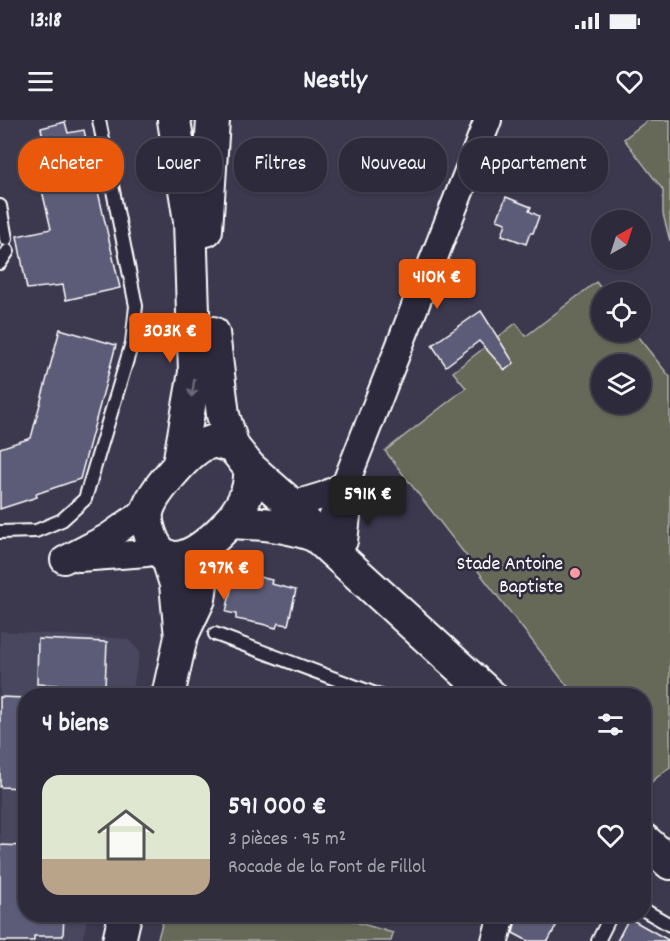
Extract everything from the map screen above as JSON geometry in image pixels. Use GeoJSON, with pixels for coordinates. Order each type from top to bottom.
{"type":"FeatureCollection","features":[{"type":"Feature","properties":{"kind":"street"},"geometry":{"type":"LineString","coordinates":[[174,120],[190,221],[195,372],[179,464]]}},
{"type":"Feature","properties":{"kind":"street"},"geometry":{"type":"LineString","coordinates":[[213,120],[205,218],[207,278],[221,404],[241,458],[249,491],[229,522],[206,546],[193,555],[184,557],[147,553],[64,560],[108,537],[148,509],[179,464],[202,445],[214,441],[241,458],[292,505],[324,543],[482,688]]}},
{"type":"Feature","properties":{"kind":"street"},"geometry":{"type":"LineString","coordinates":[[324,543],[488,120]]}},
{"type":"Feature","properties":{"kind":"street"},"geometry":{"type":"LineString","coordinates":[[292,505],[326,495],[345,485]]}},
{"type":"Feature","properties":{"kind":"street"},"geometry":{"type":"LineString","coordinates":[[148,509],[147,526],[152,540],[163,553],[176,584],[181,637]]}},
{"type":"Feature","properties":{"kind":"street"},"geometry":{"type":"LineString","coordinates":[[229,522],[295,528],[324,543]]}},
{"type":"Feature","properties":{"kind":"street"},"geometry":{"type":"LineString","coordinates":[[170,688],[181,637],[199,599],[206,546]]}},
{"type":"Feature","properties":{"kind":"street"},"geometry":{"type":"LineString","coordinates":[[651,846],[670,863]]}},
{"type":"Feature","properties":{"kind":"street"},"geometry":{"type":"LineString","coordinates":[[119,941],[123,922]]}},
{"type":"Feature","properties":{"kind":"street"},"geometry":{"type":"LineString","coordinates":[[495,941],[500,922]]}},
{"type":"Feature","properties":{"kind":"lane"},"geometry":{"type":"LineString","coordinates":[[0,532],[36,531],[62,520],[85,499],[132,343],[136,306],[99,120]]}},
{"type":"Feature","properties":{"kind":"lane"},"geometry":{"type":"LineString","coordinates":[[0,206],[7,245],[0,263]]}},
{"type":"Feature","properties":{"kind":"lane"},"geometry":{"type":"LineString","coordinates":[[215,634],[359,688]]}},
{"type":"Feature","properties":{"kind":"lane"},"geometry":{"type":"LineString","coordinates":[[651,914],[670,925]]}},
{"type":"Feature","properties":{"kind":"lane"},"geometry":{"type":"LineString","coordinates":[[598,941],[608,922]]}},
{"type":"Feature","properties":{"kind":"shaded area"},"geometry":{"type":"Polygon","coordinates":[[[0,631],[128,639],[140,652],[133,688],[18,688],[18,922],[86,922],[82,941],[0,941],[0,631]]]}},
{"type":"Feature","properties":{"kind":"green space"},"geometry":{"type":"Polygon","coordinates":[[[648,120],[670,120],[670,241],[663,214],[663,190],[624,139],[648,120]]]}},
{"type":"Feature","properties":{"kind":"green space","name":"Stade Antoine Baptiste"},"geometry":{"type":"Polygon","coordinates":[[[591,286],[591,342],[642,342],[670,377],[670,767],[651,782],[651,688],[569,688],[385,451],[466,388],[453,372],[516,323],[526,336],[591,286]]]}},
{"type":"Feature","properties":{"kind":"green space"},"geometry":{"type":"Polygon","coordinates":[[[163,922],[356,922],[393,933],[391,941],[157,941],[163,922]]]}},
{"type":"Feature","properties":{"kind":"building"},"geometry":{"type":"Polygon","coordinates":[[[65,122],[68,133],[84,130],[86,138],[43,138],[41,128],[65,122]]]}},
{"type":"Feature","properties":{"kind":"building"},"geometry":{"type":"Polygon","coordinates":[[[42,192],[98,192],[120,288],[66,300],[63,285],[27,289],[17,236],[51,229],[42,192]]]}},
{"type":"Feature","properties":{"kind":"building"},"geometry":{"type":"Polygon","coordinates":[[[506,197],[531,207],[529,211],[539,216],[526,244],[502,235],[506,223],[497,220],[506,197]]]}},
{"type":"Feature","properties":{"kind":"building"},"geometry":{"type":"Polygon","coordinates":[[[481,311],[514,363],[505,370],[479,341],[446,366],[432,345],[481,311]]]}},
{"type":"Feature","properties":{"kind":"building"},"geometry":{"type":"Polygon","coordinates":[[[60,329],[116,345],[80,479],[0,509],[0,448],[31,438],[60,329]]]}},
{"type":"Feature","properties":{"kind":"building"},"geometry":{"type":"Polygon","coordinates":[[[251,575],[272,580],[271,584],[296,590],[288,625],[278,623],[276,628],[236,619],[236,614],[226,612],[234,576],[250,579],[251,575]]]}},
{"type":"Feature","properties":{"kind":"building"},"geometry":{"type":"Polygon","coordinates":[[[38,639],[107,642],[105,687],[37,684],[38,639]]]}},
{"type":"Feature","properties":{"kind":"building"},"geometry":{"type":"Polygon","coordinates":[[[0,697],[18,698],[18,788],[0,787],[0,697]]]}},
{"type":"Feature","properties":{"kind":"building"},"geometry":{"type":"Polygon","coordinates":[[[0,845],[18,846],[18,922],[64,922],[63,936],[34,936],[34,941],[0,941],[0,845]]]}},
{"type":"Feature","properties":{"kind":"building"},"geometry":{"type":"Polygon","coordinates":[[[515,922],[558,922],[548,941],[528,941],[513,933],[515,922]]]}},
{"type":"Feature","properties":{"kind":"building"},"geometry":{"type":"Polygon","coordinates":[[[627,922],[636,922],[670,941],[617,941],[627,922]]]}},
{"type":"Feature","properties":{"kind":"place","name":"Stade Antoine Baptiste"},"geometry":{"type":"Point","coordinates":[575,573]}}]}
